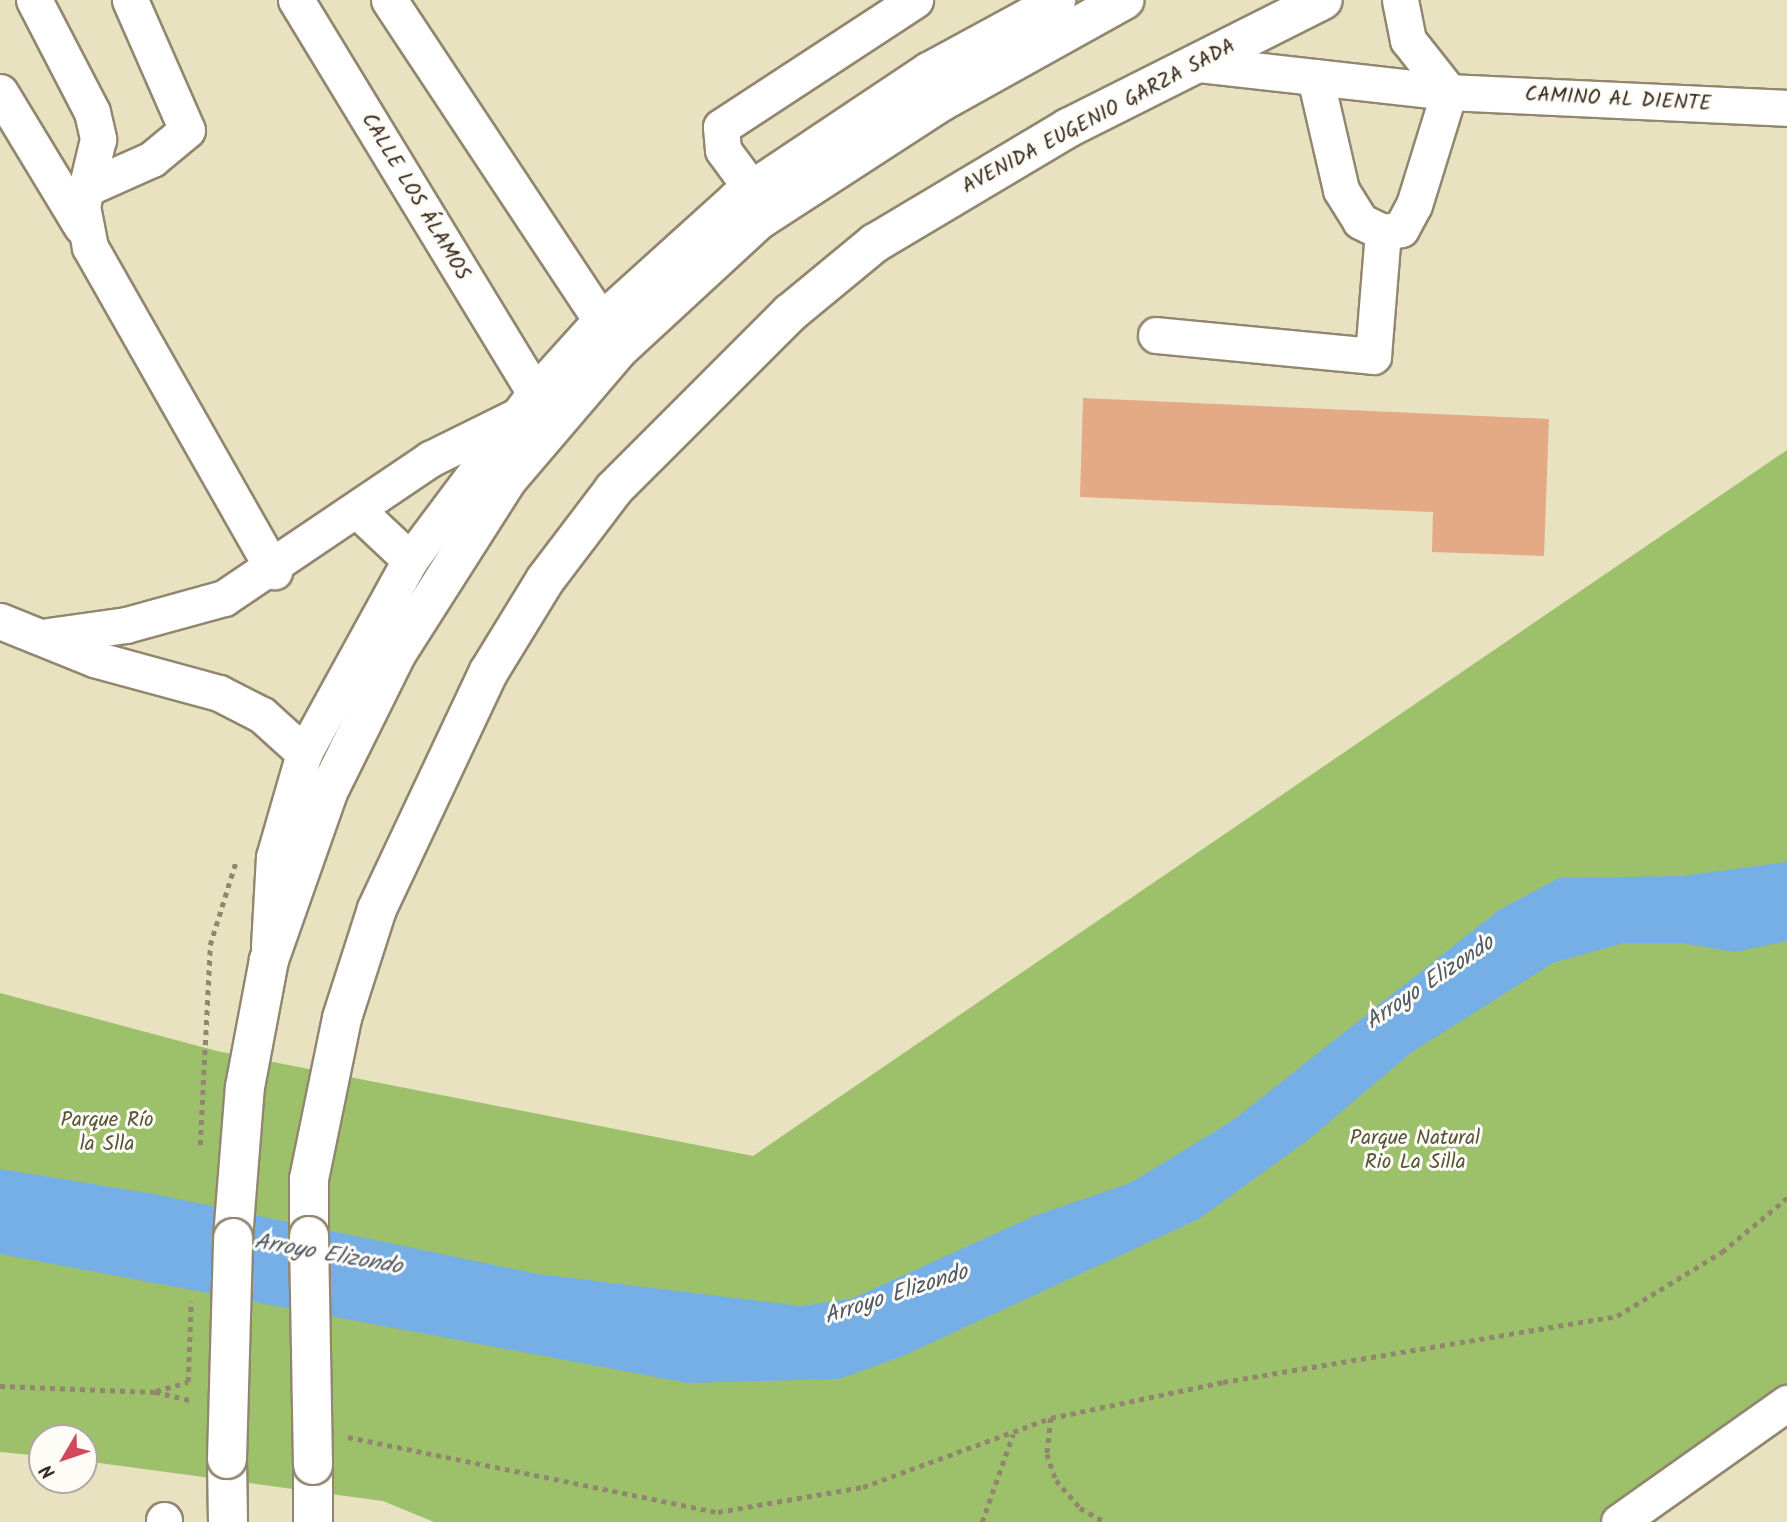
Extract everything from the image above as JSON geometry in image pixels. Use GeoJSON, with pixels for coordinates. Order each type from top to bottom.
{"type":"FeatureCollection","features":[{"type":"Feature","properties":{"kind":"highway"},"geometry":{"type":"LineString","coordinates":[[228,1522],[227,1459],[233,1238],[245,1087],[269,960],[328,792],[360,721],[453,557],[554,418],[701,268],[760,220],[942,102],[1124,0]]}},
{"type":"Feature","properties":{"kind":"highway","name":"AVENIDA EUGENIO GARZA SADA"},"geometry":{"type":"LineString","coordinates":[[313,1522],[309,1179],[342,1017],[377,909],[488,673],[545,580],[614,489],[771,332],[875,243],[1068,128],[1323,0]]}},
{"type":"Feature","properties":{"kind":"street"},"geometry":{"type":"LineString","coordinates":[[34,0],[92,112],[98,139],[81,226]]}},
{"type":"Feature","properties":{"kind":"street"},"geometry":{"type":"LineString","coordinates":[[87,188],[152,159],[187,130],[130,0]]}},
{"type":"Feature","properties":{"kind":"street","name":"CALLE LOS ÁLAMOS"},"geometry":{"type":"LineString","coordinates":[[296,0],[528,404]]}},
{"type":"Feature","properties":{"kind":"street"},"geometry":{"type":"LineString","coordinates":[[389,0],[601,320]]}},
{"type":"Feature","properties":{"kind":"street"},"geometry":{"type":"LineString","coordinates":[[751,188],[723,150],[721,127],[915,0]]}},
{"type":"Feature","properties":{"kind":"street"},"geometry":{"type":"LineString","coordinates":[[269,960],[274,857],[304,753],[410,560],[528,404],[601,320],[751,188],[928,70],[1057,0]]}},
{"type":"Feature","properties":{"kind":"street"},"geometry":{"type":"LineString","coordinates":[[1315,77],[1341,190],[1360,221],[1383,232],[1401,229],[1414,205],[1449,92],[1408,40],[1400,0]]}},
{"type":"Feature","properties":{"kind":"street","name":"CAMINO AL DIENTE"},"geometry":{"type":"LineString","coordinates":[[1199,64],[1449,92],[1787,108]]}},
{"type":"Feature","properties":{"kind":"street"},"geometry":{"type":"LineString","coordinates":[[0,92],[81,226],[274,570]]}},
{"type":"Feature","properties":{"kind":"street"},"geometry":{"type":"LineString","coordinates":[[1156,335],[1373,356],[1383,232]]}},
{"type":"Feature","properties":{"kind":"street"},"geometry":{"type":"LineString","coordinates":[[48,636],[180,612],[224,598],[274,570],[357,510],[461,441],[528,404]]}},
{"type":"Feature","properties":{"kind":"street"},"geometry":{"type":"LineString","coordinates":[[357,510],[410,560]]}},
{"type":"Feature","properties":{"kind":"street"},"geometry":{"type":"LineString","coordinates":[[0,621],[48,636],[94,659],[219,693],[262,715],[304,753]]}},
{"type":"Feature","properties":{"kind":"street"},"geometry":{"type":"LineString","coordinates":[[1619,1522],[1787,1403]]}},
{"type":"Feature","properties":{"kind":"path"},"geometry":{"type":"LineString","coordinates":[[199,1159],[210,946],[239,852]]}},
{"type":"Feature","properties":{"kind":"path"},"geometry":{"type":"LineString","coordinates":[[380,1445],[718,1512],[863,1488],[1051,1418],[1223,1382],[1617,1316],[1722,1252],[1787,1198]]}},
{"type":"Feature","properties":{"kind":"path"},"geometry":{"type":"LineString","coordinates":[[0,1386],[155,1392],[188,1382],[191,1290]]}},
{"type":"Feature","properties":{"kind":"path"},"geometry":{"type":"LineString","coordinates":[[1051,1418],[1047,1454],[1056,1480],[1080,1507],[1105,1522]]}},
{"type":"Feature","properties":{"kind":"path"},"geometry":{"type":"LineString","coordinates":[[982,1522],[1013,1434]]}},
{"type":"Feature","properties":{"kind":"green space","name":"Parque Natural Rio La Silla"},"geometry":{"type":"Polygon","coordinates":[[[1787,450],[1787,1403],[1619,1522],[434,1522],[383,1501],[98,1463],[98,1424],[28,1424],[28,1455],[0,1452],[0,993],[217,1051],[753,1156],[1787,450]]]}},
{"type":"Feature","properties":{"kind":"water","name":"Arroyo Elizondo"},"geometry":{"type":"Polygon","coordinates":[[[1787,862],[1787,941],[1735,952],[1681,943],[1624,943],[1553,963],[1412,1052],[1308,1140],[1199,1219],[903,1356],[839,1379],[688,1383],[0,1254],[0,1169],[154,1194],[538,1274],[800,1306],[851,1299],[1034,1216],[1130,1183],[1232,1121],[1499,910],[1559,878],[1681,876],[1787,862]]]}},
{"type":"Feature","properties":{"kind":"building"},"geometry":{"type":"Polygon","coordinates":[[[1083,398],[1549,419],[1544,556],[1432,552],[1433,512],[1080,497],[1083,398]]]}},
{"type":"Feature","properties":{"kind":"park label","name":"Parque Río la Slla"},"geometry":{"type":"Point","coordinates":[107,1133]}}]}
